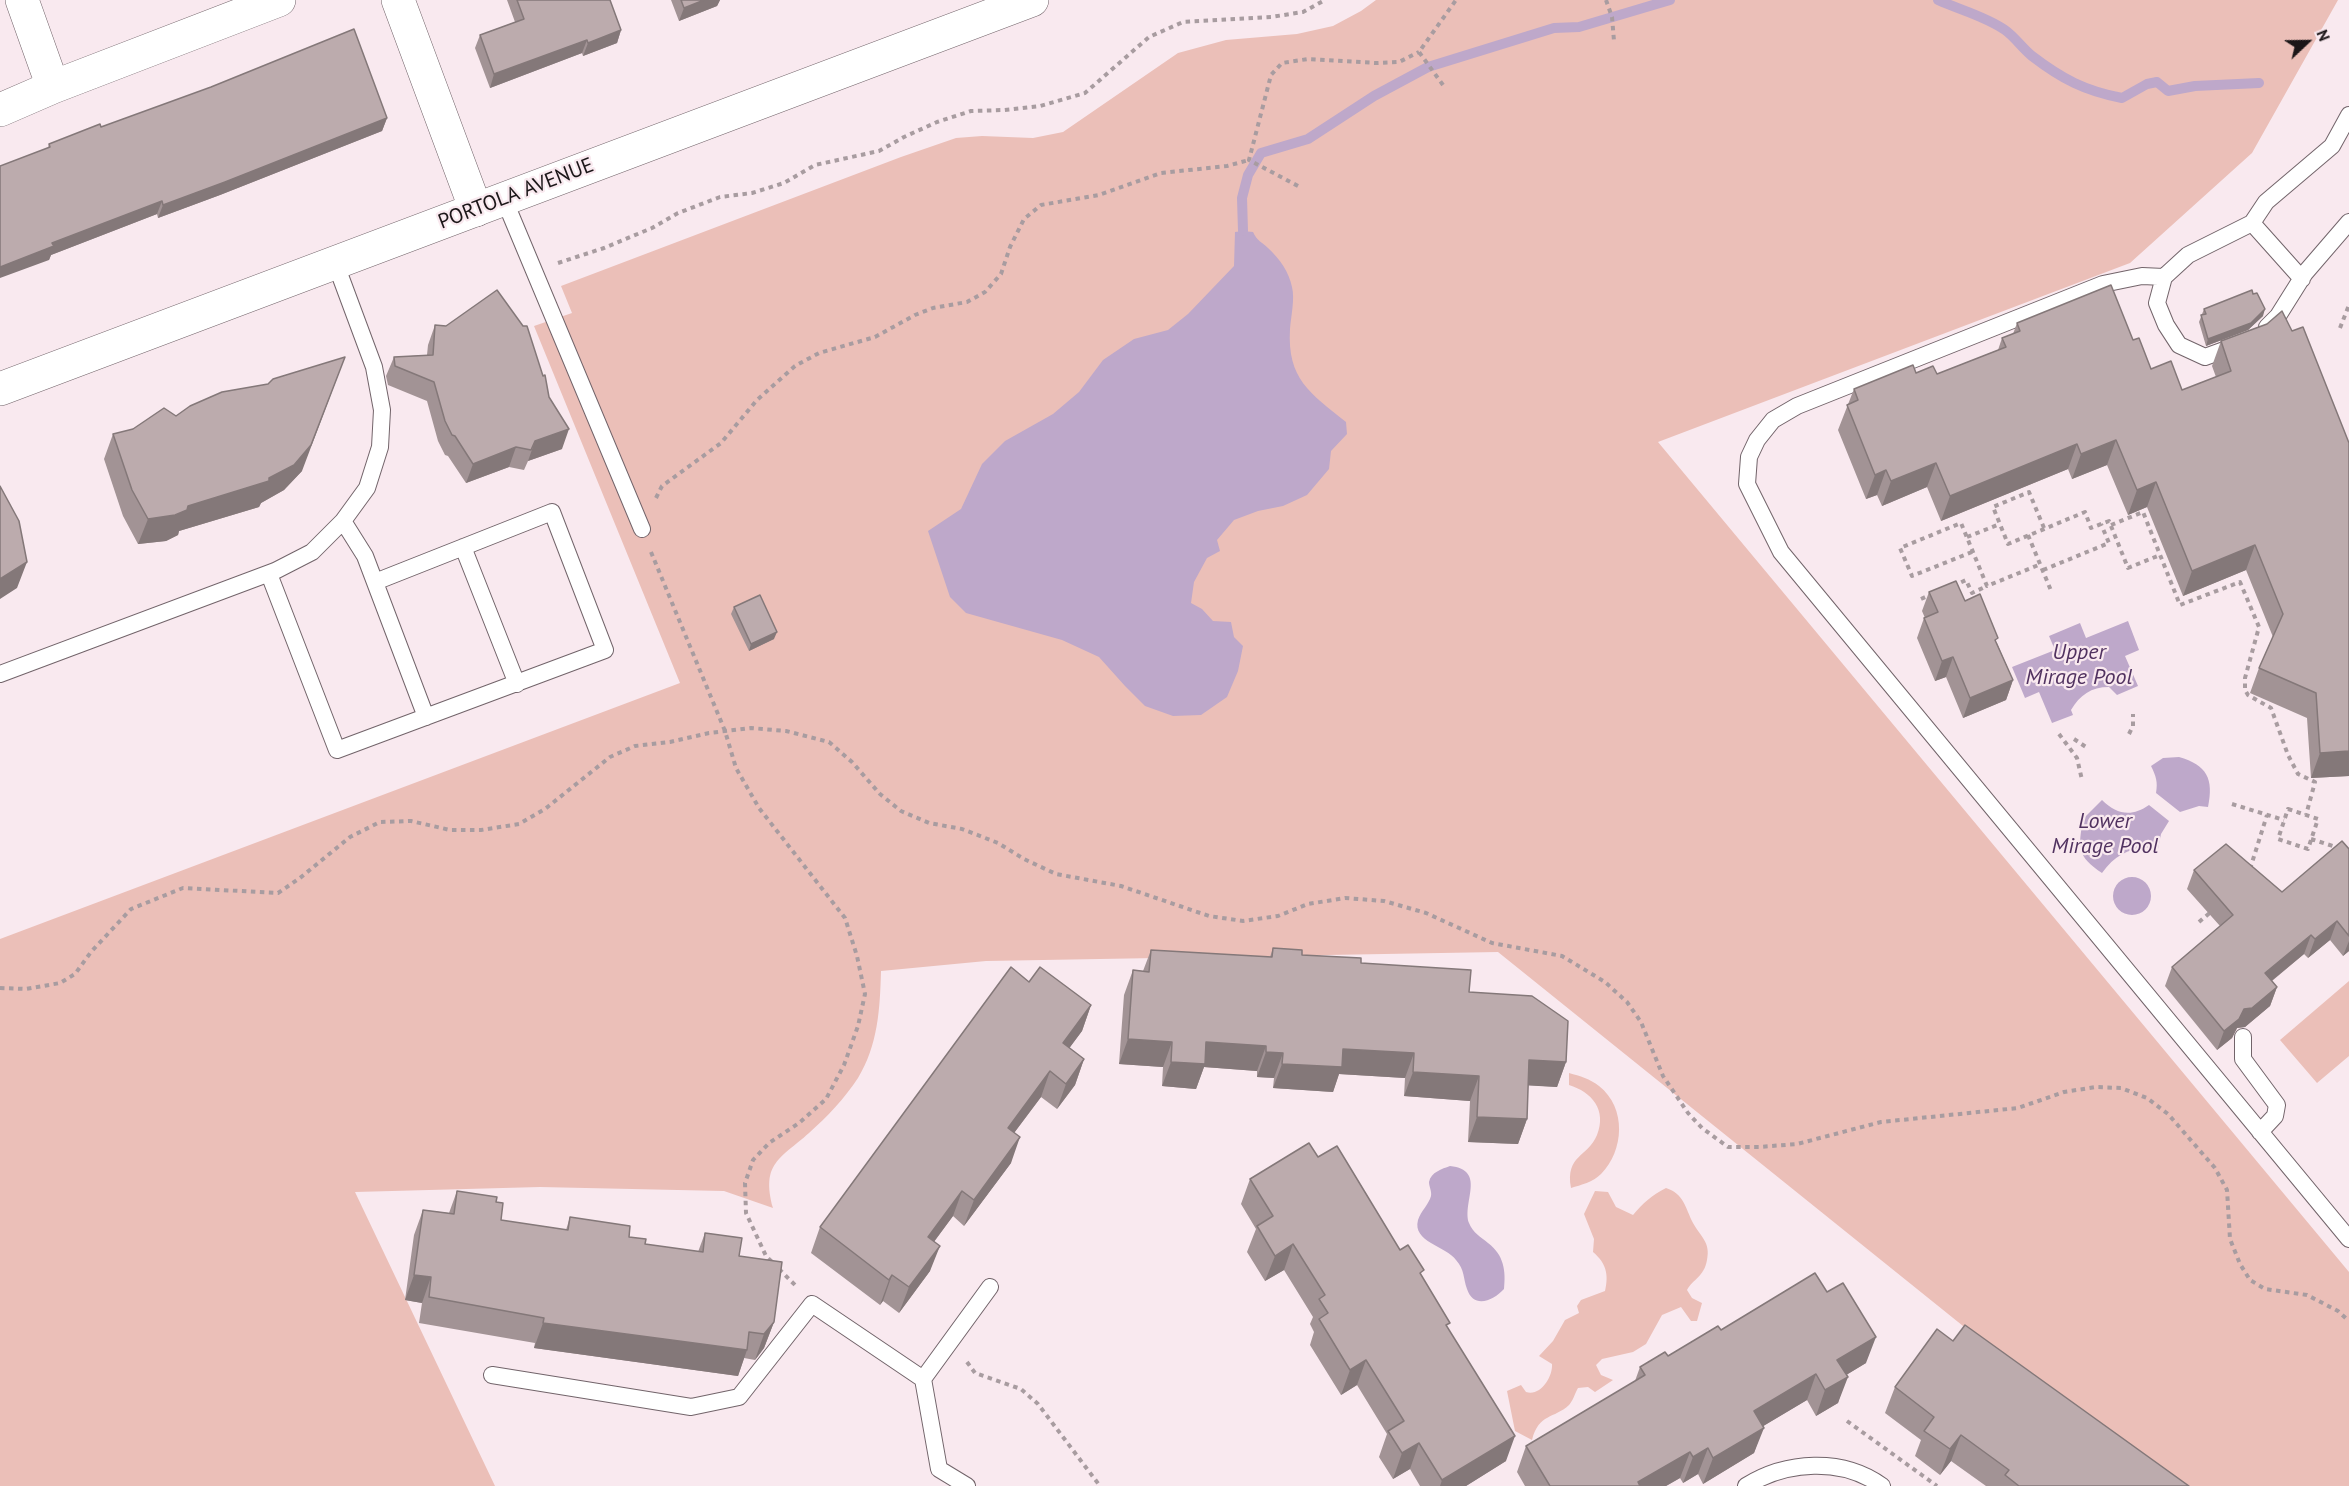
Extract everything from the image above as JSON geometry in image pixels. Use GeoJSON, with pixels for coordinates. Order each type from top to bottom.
{"type":"FeatureCollection","features":[{"type":"Feature","properties":{"kind":"main road"},"geometry":{"type":"LineString","coordinates":[[22,0],[53,87]]}},
{"type":"Feature","properties":{"kind":"main road"},"geometry":{"type":"LineString","coordinates":[[0,110],[53,87],[279,0]]}},
{"type":"Feature","properties":{"kind":"main road"},"geometry":{"type":"LineString","coordinates":[[398,0],[490,204]]}},
{"type":"Feature","properties":{"kind":"main road","name":"PORTOLA AVENUE"},"geometry":{"type":"LineString","coordinates":[[0,389],[1032,0]]}},
{"type":"Feature","properties":{"kind":"lane"},"geometry":{"type":"LineString","coordinates":[[2349,115],[2332,146],[2266,202],[2252,223],[2188,255],[2164,277],[2157,303],[2166,325],[2179,345],[2205,357],[2254,339],[2278,316],[2302,279],[2349,222]]}},
{"type":"Feature","properties":{"kind":"lane"},"geometry":{"type":"LineString","coordinates":[[490,204],[535,273],[642,529]]}},
{"type":"Feature","properties":{"kind":"lane"},"geometry":{"type":"LineString","coordinates":[[2252,223],[2302,279]]}},
{"type":"Feature","properties":{"kind":"lane"},"geometry":{"type":"LineString","coordinates":[[0,674],[269,574],[312,552],[343,520],[367,488],[380,447],[382,410],[374,367],[335,262]]}},
{"type":"Feature","properties":{"kind":"lane"},"geometry":{"type":"LineString","coordinates":[[2164,277],[2142,276],[2103,284],[1797,406],[1773,420],[1757,440],[1749,457],[1747,484],[1781,552],[2349,1239]]}},
{"type":"Feature","properties":{"kind":"lane"},"geometry":{"type":"LineString","coordinates":[[269,574],[337,750],[605,650],[552,512],[375,582]]}},
{"type":"Feature","properties":{"kind":"lane"},"geometry":{"type":"LineString","coordinates":[[343,520],[365,556],[426,717]]}},
{"type":"Feature","properties":{"kind":"lane"},"geometry":{"type":"LineString","coordinates":[[463,547],[517,684]]}},
{"type":"Feature","properties":{"kind":"lane"},"geometry":{"type":"LineString","coordinates":[[2243,1037],[2243,1059],[2277,1105],[2275,1116],[2260,1132]]}},
{"type":"Feature","properties":{"kind":"lane"},"geometry":{"type":"LineString","coordinates":[[967,1486],[940,1478],[923,1379],[990,1287]]}},
{"type":"Feature","properties":{"kind":"lane"},"geometry":{"type":"LineString","coordinates":[[492,1375],[690,1407],[739,1397],[812,1304],[923,1379]]}},
{"type":"Feature","properties":{"kind":"lane"},"geometry":{"type":"LineString","coordinates":[[1746,1486],[1755,1480],[1800,1466],[1838,1466],[1882,1486]]}},
{"type":"Feature","properties":{"kind":"path"},"geometry":{"type":"LineString","coordinates":[[535,273],[604,248],[652,228],[678,213],[720,197],[752,193],[784,183],[815,165],[879,151],[904,136],[937,122],[971,111],[1004,110],[1040,105],[1085,93],[1149,37],[1183,22],[1271,17],[1303,12],[1325,0]]}},
{"type":"Feature","properties":{"kind":"path"},"geometry":{"type":"LineString","coordinates":[[1249,160],[1271,75],[1282,63],[1308,59],[1399,62],[1419,52],[1456,0]]}},
{"type":"Feature","properties":{"kind":"path"},"geometry":{"type":"LineString","coordinates":[[1606,0],[1612,17],[1614,41]]}},
{"type":"Feature","properties":{"kind":"path"},"geometry":{"type":"LineString","coordinates":[[1419,52],[1443,85]]}},
{"type":"Feature","properties":{"kind":"path"},"geometry":{"type":"LineString","coordinates":[[812,1304],[766,1256],[746,1213],[745,1183],[753,1160],[769,1143],[799,1123],[826,1099],[844,1065],[858,1026],[865,994],[845,918],[787,847],[759,808],[736,768],[725,731],[642,529],[663,486],[721,443],[757,400],[795,366],[819,353],[875,337],[915,315],[933,308],[967,302],[985,292],[1001,274],[1010,247],[1024,219],[1041,206],[1099,195],[1161,172],[1227,166],[1249,160],[1298,186]]}},
{"type":"Feature","properties":{"kind":"path"},"geometry":{"type":"LineString","coordinates":[[2340,328],[2349,305]]}},
{"type":"Feature","properties":{"kind":"path"},"geometry":{"type":"LineString","coordinates":[[2044,528],[2029,492],[1993,507],[2008,544],[2085,512],[2091,528],[2109,521],[2128,568],[2160,555]]}},
{"type":"Feature","properties":{"kind":"path"},"geometry":{"type":"LineString","coordinates":[[2110,525],[2143,512],[2180,605],[2240,582],[2259,627],[2245,678],[2245,690],[2248,695],[2271,708],[2288,755],[2298,774],[2315,782],[2306,815]]}},
{"type":"Feature","properties":{"kind":"path"},"geometry":{"type":"LineString","coordinates":[[1972,552],[1912,576],[1900,548],[1961,523],[1987,586]]}},
{"type":"Feature","properties":{"kind":"path"},"geometry":{"type":"LineString","coordinates":[[1967,537],[2000,524]]}},
{"type":"Feature","properties":{"kind":"path"},"geometry":{"type":"LineString","coordinates":[[2043,570],[2109,543],[2101,524]]}},
{"type":"Feature","properties":{"kind":"path"},"geometry":{"type":"LineString","coordinates":[[2028,535],[2052,593]]}},
{"type":"Feature","properties":{"kind":"path"},"geometry":{"type":"LineString","coordinates":[[1972,593],[2041,564]]}},
{"type":"Feature","properties":{"kind":"path"},"geometry":{"type":"LineString","coordinates":[[1948,588],[1966,580],[1976,603]]}},
{"type":"Feature","properties":{"kind":"path"},"geometry":{"type":"LineString","coordinates":[[1921,599],[1939,591]]}},
{"type":"Feature","properties":{"kind":"path"},"geometry":{"type":"LineString","coordinates":[[2129,734],[2133,726],[2133,714]]}},
{"type":"Feature","properties":{"kind":"path"},"geometry":{"type":"LineString","coordinates":[[0,988],[26,989],[60,983],[75,974],[91,952],[131,909],[183,888],[278,893],[350,837],[380,822],[411,821],[450,830],[481,830],[519,824],[545,809],[610,757],[635,746],[751,728],[786,731],[829,742],[852,762],[880,794],[901,811],[929,823],[962,829],[998,843],[1024,860],[1056,874],[1121,886],[1209,916],[1243,921],[1278,916],[1308,904],[1345,898],[1384,901],[1426,913],[1492,944],[1562,956],[1605,982],[1626,1002],[1641,1022],[1663,1076],[1688,1113],[1702,1128],[1728,1147],[1797,1144],[1881,1122],[2018,1108],[2064,1092],[2096,1087],[2121,1088],[2147,1098],[2168,1114],[2215,1168],[2227,1190],[2230,1239],[2240,1264],[2250,1280],[2265,1289],[2307,1295],[2338,1311],[2349,1321]]}},
{"type":"Feature","properties":{"kind":"path"},"geometry":{"type":"LineString","coordinates":[[2059,734],[2077,758],[2082,780]]}},
{"type":"Feature","properties":{"kind":"path"},"geometry":{"type":"LineString","coordinates":[[2074,739],[2090,749]]}},
{"type":"Feature","properties":{"kind":"path"},"geometry":{"type":"LineString","coordinates":[[2232,804],[2284,820]]}},
{"type":"Feature","properties":{"kind":"path"},"geometry":{"type":"LineString","coordinates":[[2288,809],[2318,819],[2308,849],[2278,839],[2284,820],[2288,809]]}},
{"type":"Feature","properties":{"kind":"path"},"geometry":{"type":"LineString","coordinates":[[2248,874],[2267,815]]}},
{"type":"Feature","properties":{"kind":"path"},"geometry":{"type":"LineString","coordinates":[[2311,839],[2346,851]]}},
{"type":"Feature","properties":{"kind":"path"},"geometry":{"type":"LineString","coordinates":[[2205,903],[2212,911]]}},
{"type":"Feature","properties":{"kind":"path"},"geometry":{"type":"LineString","coordinates":[[2199,922],[2221,904]]}},
{"type":"Feature","properties":{"kind":"path"},"geometry":{"type":"LineString","coordinates":[[936,1361],[967,1362],[975,1373],[1021,1389],[1038,1404],[1100,1486]]}},
{"type":"Feature","properties":{"kind":"path"},"geometry":{"type":"LineString","coordinates":[[1846,1421],[1937,1486]]}},
{"type":"Feature","properties":{"kind":"shaded area"},"geometry":{"type":"Polygon","coordinates":[[[1376,0],[2338,0],[2252,153],[2130,263],[1658,442],[2349,1272],[2349,1486],[2162,1486],[1498,952],[986,961],[881,971],[877,1026],[865,1065],[853,1086],[835,1107],[776,1163],[769,1181],[773,1208],[724,1191],[540,1187],[355,1192],[495,1486],[0,1486],[0,939],[680,683],[534,326],[572,313],[561,286],[956,138],[982,136],[1033,138],[1063,132],[1178,53],[1226,40],[1297,34],[1333,26],[1376,0]]]}},
{"type":"Feature","properties":{"kind":"shaded area"},"geometry":{"type":"Polygon","coordinates":[[[2349,981],[2349,1056],[2317,1083],[2280,1040],[2349,981]]]}},
{"type":"Feature","properties":{"kind":"shaded area"},"geometry":{"type":"Polygon","coordinates":[[[1569,1073],[1592,1081],[1608,1095],[1618,1117],[1619,1130],[1618,1142],[1609,1165],[1598,1177],[1571,1188],[1571,1169],[1597,1135],[1600,1118],[1599,1110],[1591,1097],[1569,1085],[1569,1073]]]}},
{"type":"Feature","properties":{"kind":"shaded area"},"geometry":{"type":"Polygon","coordinates":[[[1666,1188],[1680,1197],[1707,1248],[1706,1266],[1687,1290],[1692,1298],[1702,1303],[1697,1321],[1691,1321],[1681,1307],[1662,1315],[1646,1344],[1633,1352],[1602,1359],[1596,1365],[1601,1375],[1613,1380],[1595,1392],[1588,1387],[1578,1388],[1569,1405],[1539,1425],[1532,1440],[1515,1431],[1507,1391],[1521,1385],[1526,1392],[1531,1393],[1545,1385],[1552,1364],[1539,1356],[1553,1341],[1565,1320],[1579,1313],[1577,1306],[1581,1300],[1605,1291],[1607,1279],[1605,1269],[1601,1260],[1593,1252],[1594,1239],[1584,1214],[1595,1191],[1608,1192],[1616,1207],[1633,1215],[1656,1193],[1666,1188]]]}},
{"type":"Feature","properties":{"kind":"water"},"geometry":{"type":"Polygon","coordinates":[[[1235,232],[1253,232],[1286,271],[1293,292],[1290,329],[1292,361],[1303,383],[1346,422],[1347,434],[1331,451],[1329,469],[1307,495],[1283,506],[1258,511],[1234,520],[1217,540],[1220,551],[1207,558],[1194,582],[1191,603],[1202,609],[1213,621],[1231,622],[1234,637],[1243,646],[1238,671],[1227,697],[1201,715],[1173,716],[1145,706],[1099,657],[1062,640],[966,613],[950,597],[928,531],[961,509],[982,464],[1005,441],[1053,414],[1079,392],[1103,360],[1134,339],[1168,330],[1188,314],[1234,266],[1235,232]]]}},
{"type":"Feature","properties":{"kind":"water","name":"Upper Mirage Pool"},"geometry":{"type":"Polygon","coordinates":[[[2128,621],[2139,650],[2125,656],[2138,686],[2117,695],[2109,687],[2091,690],[2074,705],[2071,710],[2073,715],[2052,723],[2039,692],[2025,698],[2012,667],[2055,650],[2049,636],[2080,623],[2086,638],[2128,621]]]}},
{"type":"Feature","properties":{"kind":"water"},"geometry":{"type":"Polygon","coordinates":[[[2179,757],[2196,764],[2206,774],[2210,789],[2208,807],[2199,806],[2180,812],[2156,793],[2156,779],[2151,766],[2163,758],[2179,757]]]}},
{"type":"Feature","properties":{"kind":"water","name":"Lower Mirage Pool"},"geometry":{"type":"Polygon","coordinates":[[[2102,800],[2113,809],[2125,813],[2143,809],[2149,805],[2169,821],[2161,834],[2158,849],[2142,848],[2127,852],[2113,860],[2102,873],[2088,862],[2080,845],[2083,819],[2102,800]]]}},
{"type":"Feature","properties":{"kind":"water"},"geometry":{"type":"Polygon","coordinates":[[[2132,877],[2139,878],[2145,883],[2150,889],[2150,903],[2145,909],[2139,914],[2132,915],[2125,914],[2119,909],[2114,903],[2113,896],[2114,889],[2119,883],[2125,878],[2132,877]]]}},
{"type":"Feature","properties":{"kind":"water"},"geometry":{"type":"Polygon","coordinates":[[[1450,1166],[1468,1174],[1471,1188],[1469,1223],[1475,1232],[1498,1253],[1503,1264],[1504,1289],[1495,1297],[1484,1301],[1474,1299],[1470,1295],[1459,1264],[1451,1255],[1425,1239],[1418,1227],[1419,1217],[1431,1196],[1430,1179],[1437,1171],[1450,1166]]]}},
{"type":"Feature","properties":{"kind":"building"},"geometry":{"type":"Polygon","coordinates":[[[517,0],[610,0],[621,30],[494,74],[480,35],[524,19],[517,0]]]}},
{"type":"Feature","properties":{"kind":"building"},"geometry":{"type":"Polygon","coordinates":[[[681,0],[704,0],[684,8],[681,0]]]}},
{"type":"Feature","properties":{"kind":"building"},"geometry":{"type":"Polygon","coordinates":[[[354,29],[387,118],[225,182],[163,205],[162,201],[52,243],[54,246],[0,267],[0,166],[50,147],[49,144],[100,124],[101,127],[211,87],[354,29]]]}},
{"type":"Feature","properties":{"kind":"building"},"geometry":{"type":"Polygon","coordinates":[[[2111,285],[2133,340],[2139,338],[2151,369],[2171,361],[2182,390],[2231,371],[2221,341],[2267,324],[2282,311],[2292,331],[2303,327],[2349,443],[2349,751],[2320,753],[2316,693],[2259,668],[2283,614],[2255,545],[2192,571],[2156,482],[2137,490],[2116,440],[2081,454],[2077,444],[1950,496],[1936,463],[1891,481],[1886,470],[1875,475],[1847,405],[1858,400],[1854,389],[1913,365],[1916,373],[1933,366],[1937,374],[2006,347],[2002,338],[2020,331],[2017,323],[2111,285]]]}},
{"type":"Feature","properties":{"kind":"building"},"geometry":{"type":"Polygon","coordinates":[[[497,290],[523,326],[527,326],[543,376],[545,375],[549,397],[569,429],[535,441],[531,450],[516,447],[473,464],[445,421],[434,382],[395,366],[394,357],[433,355],[435,325],[446,326],[497,290]]]}},
{"type":"Feature","properties":{"kind":"building"},"geometry":{"type":"Polygon","coordinates":[[[2252,290],[2253,294],[2257,293],[2265,309],[2251,323],[2208,339],[2201,315],[2206,314],[2204,309],[2252,290]]]}},
{"type":"Feature","properties":{"kind":"building"},"geometry":{"type":"Polygon","coordinates":[[[345,357],[311,445],[294,465],[269,478],[269,481],[188,506],[187,510],[175,515],[148,519],[132,490],[113,434],[133,429],[164,408],[176,416],[190,406],[222,392],[268,384],[273,379],[345,357]]]}},
{"type":"Feature","properties":{"kind":"building"},"geometry":{"type":"Polygon","coordinates":[[[0,486],[19,521],[27,562],[0,579],[0,486]]]}},
{"type":"Feature","properties":{"kind":"building"},"geometry":{"type":"Polygon","coordinates":[[[1956,581],[1965,601],[1980,594],[1998,638],[1995,640],[2013,680],[1970,698],[1953,657],[1942,661],[1924,618],[1938,612],[1929,592],[1956,581]]]}},
{"type":"Feature","properties":{"kind":"building"},"geometry":{"type":"Polygon","coordinates":[[[760,595],[777,632],[751,644],[734,607],[760,595]]]}},
{"type":"Feature","properties":{"kind":"building"},"geometry":{"type":"Polygon","coordinates":[[[2342,841],[2349,849],[2349,936],[2337,921],[2315,939],[2311,935],[2265,973],[2277,987],[2252,1008],[2244,1009],[2239,1019],[2224,1031],[2172,967],[2233,915],[2194,870],[2226,844],[2282,892],[2342,841]]]}},
{"type":"Feature","properties":{"kind":"building"},"geometry":{"type":"Polygon","coordinates":[[[1273,948],[1302,950],[1302,955],[1361,958],[1361,963],[1471,970],[1469,992],[1532,996],[1568,1021],[1566,1062],[1529,1060],[1527,1119],[1477,1117],[1479,1076],[1413,1072],[1414,1053],[1343,1049],[1342,1067],[1282,1064],[1283,1053],[1266,1052],[1266,1046],[1206,1042],[1205,1064],[1171,1062],[1172,1042],[1128,1039],[1133,970],[1149,972],[1151,950],[1272,957],[1273,948]]]}},
{"type":"Feature","properties":{"kind":"building"},"geometry":{"type":"Polygon","coordinates":[[[1011,967],[1029,982],[1040,967],[1091,1005],[1063,1043],[1084,1059],[1066,1084],[1050,1071],[1008,1128],[1020,1137],[974,1200],[962,1191],[928,1237],[940,1246],[909,1287],[892,1275],[889,1280],[820,1227],[1011,967]]]}},
{"type":"Feature","properties":{"kind":"building"},"geometry":{"type":"Polygon","coordinates":[[[1309,1143],[1318,1157],[1337,1146],[1400,1250],[1408,1245],[1424,1270],[1420,1273],[1450,1323],[1446,1325],[1515,1436],[1442,1480],[1419,1443],[1402,1453],[1388,1431],[1404,1421],[1366,1360],[1350,1370],[1319,1319],[1328,1313],[1319,1299],[1325,1295],[1293,1244],[1275,1256],[1257,1226],[1273,1216],[1250,1179],[1309,1143]]]}},
{"type":"Feature","properties":{"kind":"building"},"geometry":{"type":"Polygon","coordinates":[[[457,1191],[497,1197],[496,1202],[503,1203],[501,1220],[568,1230],[570,1217],[630,1226],[629,1237],[646,1239],[645,1244],[703,1252],[705,1233],[742,1238],[739,1256],[782,1262],[774,1322],[764,1334],[749,1332],[747,1350],[543,1323],[544,1318],[429,1297],[431,1277],[414,1275],[423,1210],[454,1214],[457,1191]]]}},
{"type":"Feature","properties":{"kind":"building"},"geometry":{"type":"Polygon","coordinates":[[[1815,1273],[1827,1292],[1843,1283],[1876,1337],[1837,1360],[1848,1377],[1825,1390],[1816,1374],[1754,1411],[1764,1428],[1713,1458],[1708,1448],[1693,1457],[1690,1452],[1638,1482],[1640,1486],[1550,1486],[1526,1446],[1645,1375],[1640,1367],[1665,1352],[1668,1356],[1718,1326],[1721,1330],[1815,1273]]]}},
{"type":"Feature","properties":{"kind":"building"},"geometry":{"type":"Polygon","coordinates":[[[1965,1325],[2189,1486],[2019,1486],[2005,1475],[2009,1470],[1961,1435],[1950,1449],[1924,1431],[1934,1417],[1895,1387],[1937,1329],[1953,1341],[1965,1325]]]}},
{"type":"Feature","properties":{"kind":"waterway"},"geometry":{"type":"LineString","coordinates":[[1243,231],[1242,198],[1248,175],[1261,153],[1308,139],[1374,96],[1428,67],[1554,28],[1579,27],[1670,0]]}},
{"type":"Feature","properties":{"kind":"waterway"},"geometry":{"type":"LineString","coordinates":[[1938,0],[1997,25],[2009,33],[2032,56],[2054,71],[2085,88],[2109,95],[2122,98],[2147,84],[2157,82],[2168,91],[2195,86],[2259,83]]}}]}
